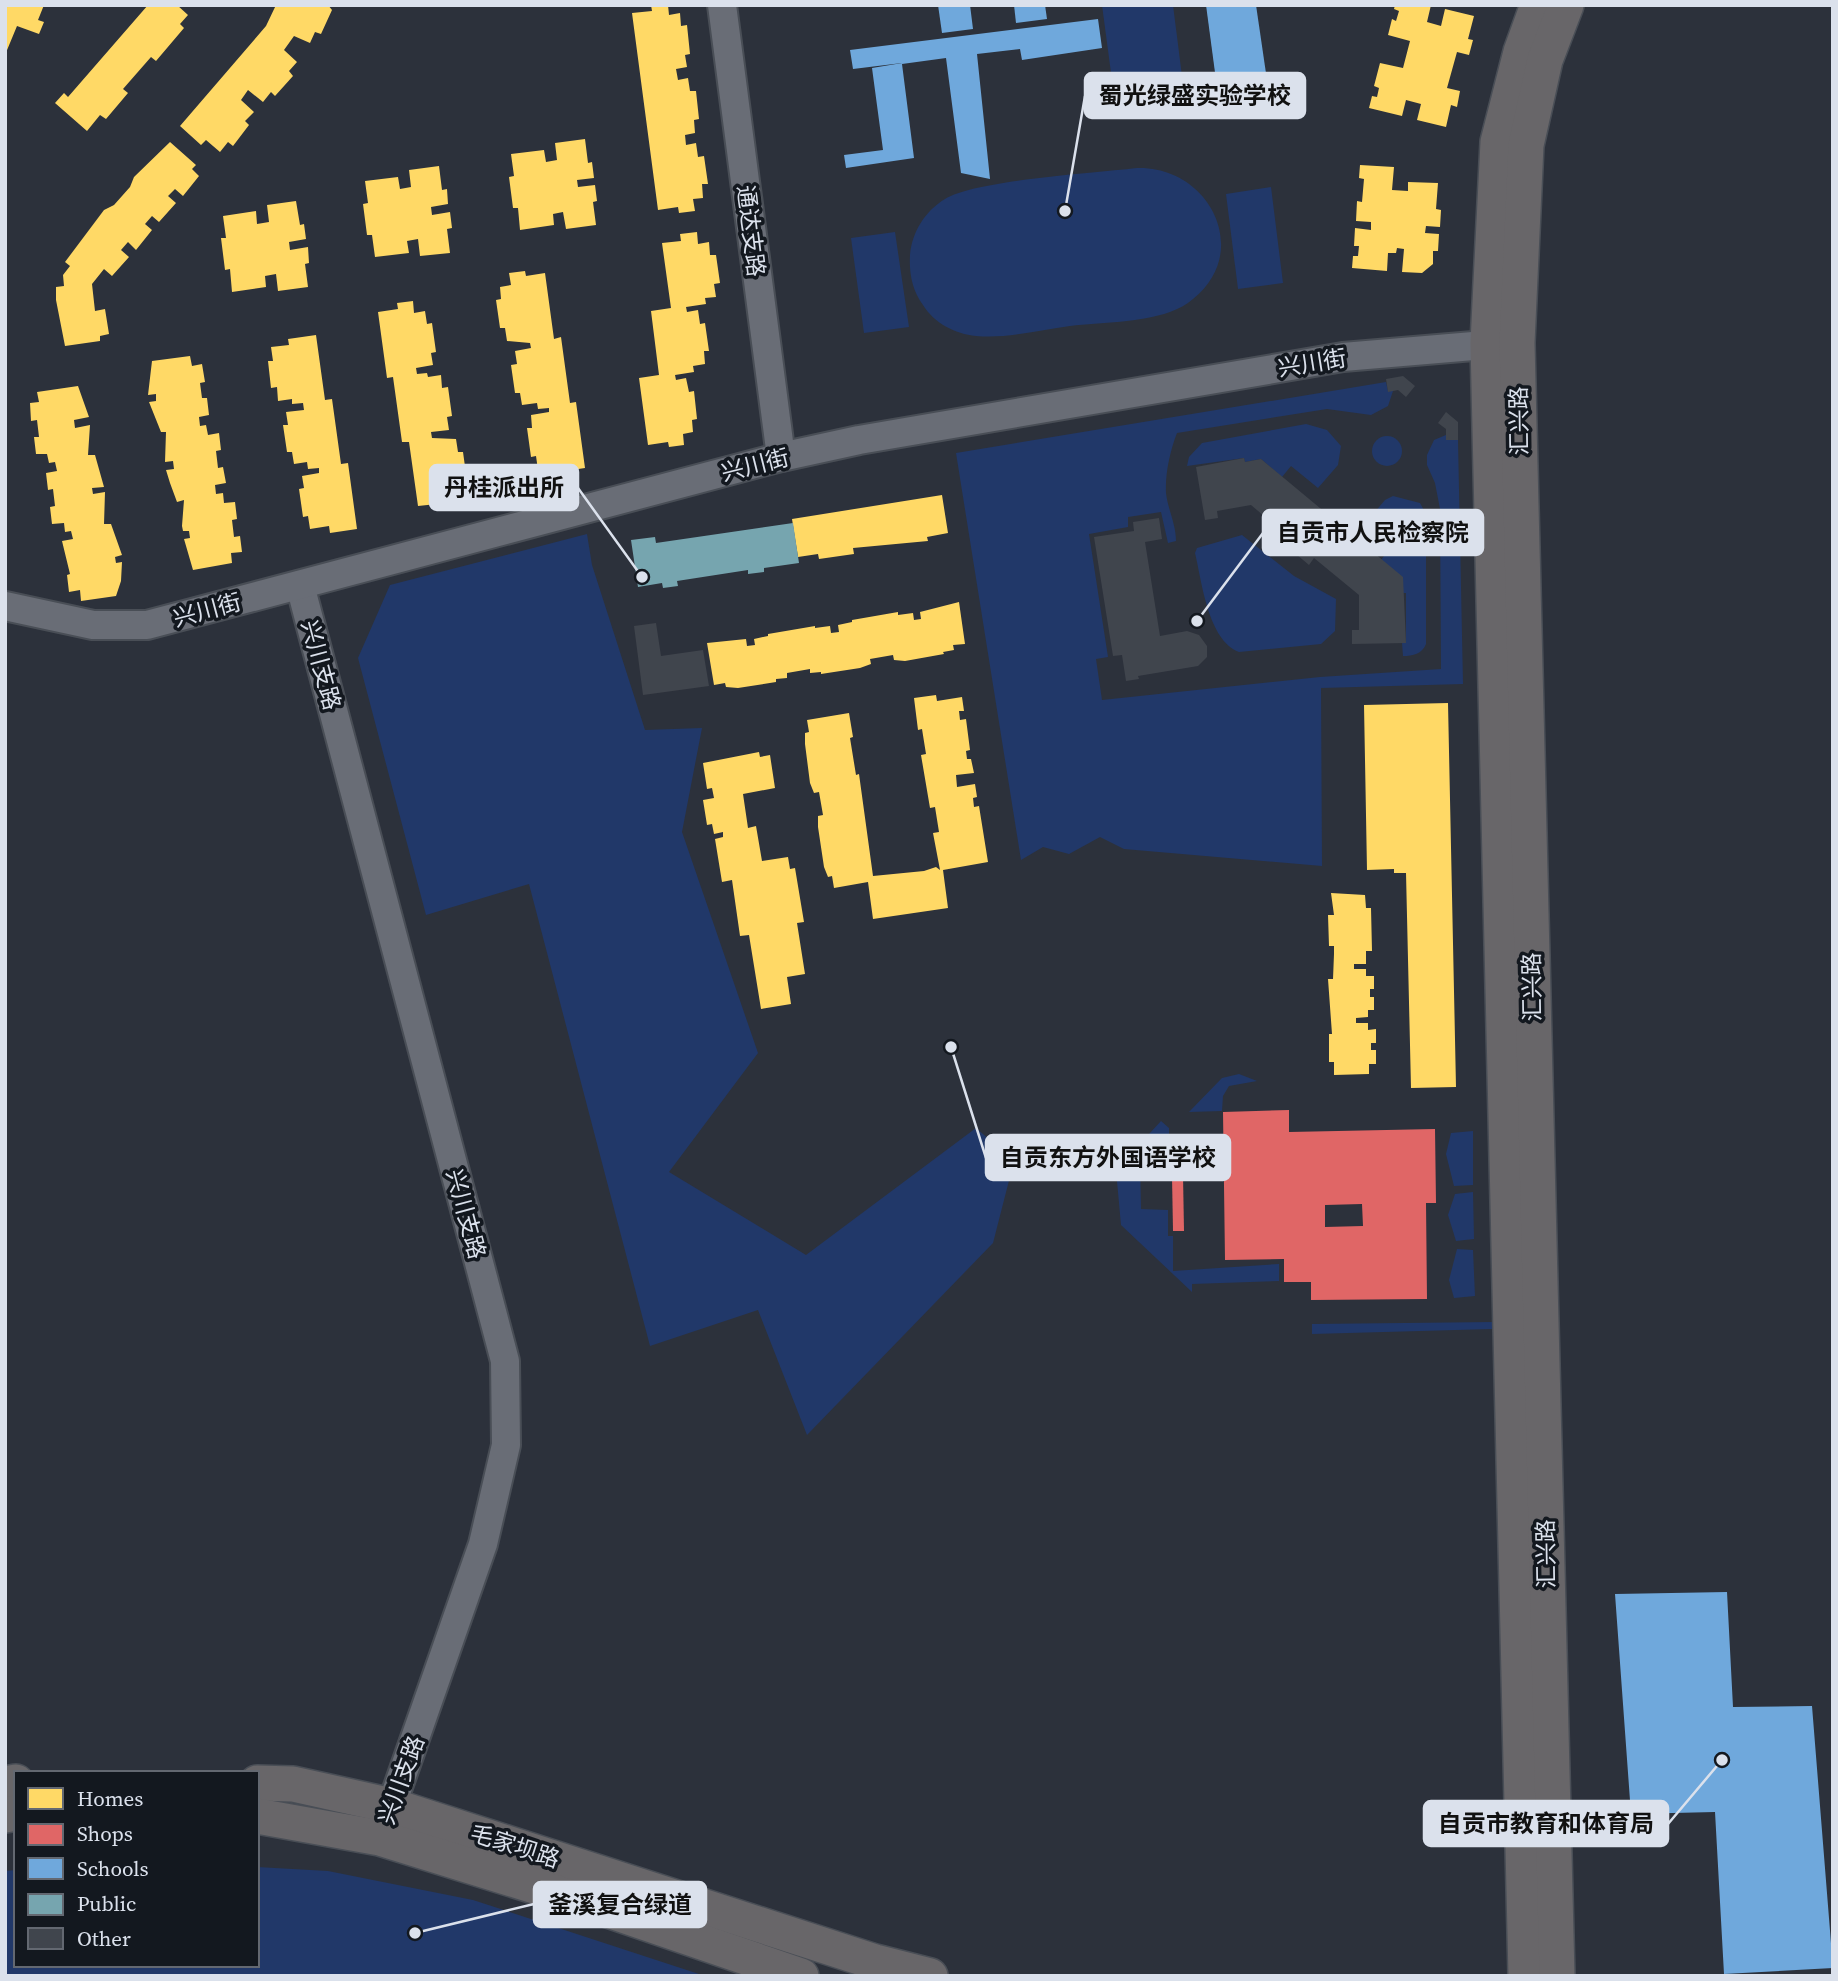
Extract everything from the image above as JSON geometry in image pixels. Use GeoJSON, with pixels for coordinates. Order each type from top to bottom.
{"type":"FeatureCollection","features":[{"type":"Feature","properties":{"kind":"main road"},"geometry":{"type":"LineString","coordinates":[[1526,1976],[1498,142],[1521,51],[1538,5]]}},
{"type":"Feature","properties":{"kind":"main road","name":"汇兴路"},"geometry":{"type":"LineString","coordinates":[[1557,1976],[1502,343],[1526,145],[1545,60],[1566,5]]}},
{"type":"Feature","properties":{"kind":"main road","name":"毛家坝路"},"geometry":{"type":"LineString","coordinates":[[259,1783],[293,1784],[392,1806],[875,1962],[930,1976]]}},
{"type":"Feature","properties":{"kind":"main road","name":"毛家坝路"},"geometry":{"type":"LineString","coordinates":[[259,1816],[380,1838],[573,1898],[801,1976]]}},
{"type":"Feature","properties":{"kind":"street","name":"通达支路"},"geometry":{"type":"LineString","coordinates":[[722,5],[781,457]]}},
{"type":"Feature","properties":{"kind":"street","name":"兴川街"},"geometry":{"type":"LineString","coordinates":[[5,606],[93,625],[147,625],[781,457],[859,440],[1343,357],[1502,343]]}},
{"type":"Feature","properties":{"kind":"street","name":"兴川支路"},"geometry":{"type":"LineString","coordinates":[[300,585],[505,1361],[506,1445],[483,1544],[380,1838]]}},
{"type":"Feature","properties":{"kind":"shaded area"},"geometry":{"type":"Polygon","coordinates":[[[1102,5],[1173,5],[1186,108],[1117,118],[1102,5]]]}},
{"type":"Feature","properties":{"kind":"shaded area"},"geometry":{"type":"Polygon","coordinates":[[[1137,168],[1163,171],[1185,181],[1202,196],[1214,215],[1221,236],[1220,258],[1211,280],[1185,305],[1146,318],[987,337],[953,330],[933,317],[919,299],[911,275],[911,246],[926,216],[945,199],[960,192],[1008,182],[1137,168]]]}},
{"type":"Feature","properties":{"kind":"shaded area"},"geometry":{"type":"Polygon","coordinates":[[[1271,187],[1283,283],[1238,289],[1226,194],[1271,187]]]}},
{"type":"Feature","properties":{"kind":"shaded area"},"geometry":{"type":"Polygon","coordinates":[[[895,232],[909,327],[864,333],[851,238],[895,232]]]}},
{"type":"Feature","properties":{"kind":"shaded area"},"geometry":{"type":"Polygon","coordinates":[[[1386,382],[1388,391],[1393,391],[1388,406],[1371,415],[1327,409],[1177,433],[1168,463],[1166,486],[1176,541],[1168,543],[1161,512],[1128,517],[1128,527],[1089,534],[1108,657],[1096,659],[1102,700],[1320,677],[1441,669],[1440,509],[1435,483],[1427,465],[1427,455],[1434,440],[1446,435],[1447,440],[1458,440],[1463,684],[1321,688],[1322,866],[1124,849],[1100,837],[1069,854],[1043,847],[1021,860],[956,453],[1386,382]]]}},
{"type":"Feature","properties":{"kind":"shaded area"},"geometry":{"type":"Polygon","coordinates":[[[1306,424],[1327,430],[1341,446],[1338,465],[1318,488],[1291,466],[1282,477],[1261,459],[1245,462],[1244,458],[1187,466],[1189,457],[1202,443],[1306,424]]]}},
{"type":"Feature","properties":{"kind":"shaded area"},"geometry":{"type":"Polygon","coordinates":[[[1387,436],[1398,440],[1402,451],[1398,462],[1387,466],[1376,462],[1372,451],[1376,440],[1387,436]]]}},
{"type":"Feature","properties":{"kind":"shaded area"},"geometry":{"type":"Polygon","coordinates":[[[1393,496],[1420,503],[1426,514],[1426,644],[1420,652],[1407,656],[1403,656],[1402,643],[1406,642],[1406,593],[1402,593],[1381,560],[1390,548],[1363,526],[1385,500],[1393,496]]]}},
{"type":"Feature","properties":{"kind":"shaded area"},"geometry":{"type":"Polygon","coordinates":[[[587,534],[592,565],[645,730],[702,728],[682,832],[758,1053],[669,1172],[806,1255],[976,1128],[1014,1161],[993,1243],[807,1435],[758,1310],[650,1346],[529,884],[426,915],[358,658],[390,585],[587,534]]]}},
{"type":"Feature","properties":{"kind":"shaded area"},"geometry":{"type":"Polygon","coordinates":[[[1242,535],[1294,576],[1336,599],[1335,631],[1321,644],[1239,652],[1220,636],[1208,609],[1195,553],[1197,548],[1242,535]]]}},
{"type":"Feature","properties":{"kind":"shaded area"},"geometry":{"type":"Polygon","coordinates":[[[1239,1074],[1257,1081],[1229,1086],[1223,1096],[1222,1111],[1189,1112],[1222,1078],[1239,1074]]]}},
{"type":"Feature","properties":{"kind":"shaded area"},"geometry":{"type":"Polygon","coordinates":[[[1161,1121],[1169,1128],[1169,1138],[1165,1143],[1161,1140],[1140,1161],[1141,1209],[1168,1210],[1168,1236],[1173,1236],[1173,1271],[1279,1264],[1279,1281],[1192,1284],[1192,1292],[1121,1225],[1116,1170],[1161,1121]]]}},
{"type":"Feature","properties":{"kind":"shaded area"},"geometry":{"type":"Polygon","coordinates":[[[1473,1131],[1473,1185],[1454,1186],[1446,1154],[1451,1133],[1473,1131]]]}},
{"type":"Feature","properties":{"kind":"shaded area"},"geometry":{"type":"Polygon","coordinates":[[[1473,1192],[1474,1239],[1456,1241],[1448,1215],[1455,1194],[1473,1192]]]}},
{"type":"Feature","properties":{"kind":"shaded area"},"geometry":{"type":"Polygon","coordinates":[[[1457,1249],[1473,1250],[1475,1296],[1454,1298],[1449,1280],[1457,1249]]]}},
{"type":"Feature","properties":{"kind":"shaded area"},"geometry":{"type":"Polygon","coordinates":[[[1495,1322],[1492,1329],[1312,1334],[1312,1324],[1495,1322]]]}},
{"type":"Feature","properties":{"kind":"shaded area"},"geometry":{"type":"Polygon","coordinates":[[[259,1867],[328,1871],[473,1900],[705,1976],[5,1976],[5,1871],[14,1870],[14,1967],[259,1967],[259,1867]]]}},
{"type":"Feature","properties":{"kind":"building: Homes"},"geometry":{"type":"Polygon","coordinates":[[[5,5],[44,5],[38,20],[44,22],[39,34],[17,26],[5,55],[5,5]]]}},
{"type":"Feature","properties":{"kind":"building: Homes"},"geometry":{"type":"Polygon","coordinates":[[[148,5],[177,5],[188,15],[180,24],[184,28],[156,61],[151,57],[123,89],[128,93],[106,119],[100,115],[87,131],[55,103],[64,93],[68,97],[148,5]]]}},
{"type":"Feature","properties":{"kind":"building: Homes"},"geometry":{"type":"Polygon","coordinates":[[[276,5],[328,5],[332,10],[321,34],[315,32],[310,43],[294,36],[284,50],[297,62],[289,71],[293,76],[275,96],[271,92],[263,102],[248,90],[241,100],[254,112],[245,121],[249,125],[233,146],[228,142],[220,152],[206,140],[201,145],[180,126],[266,26],[276,5]]]}},
{"type":"Feature","properties":{"kind":"building: Homes"},"geometry":{"type":"Polygon","coordinates":[[[651,5],[668,5],[669,15],[680,13],[681,26],[687,25],[690,54],[685,55],[687,67],[676,69],[678,80],[688,78],[690,91],[696,91],[699,119],[694,120],[695,133],[685,135],[686,145],[696,143],[698,157],[704,156],[708,184],[702,184],[703,198],[693,199],[695,211],[679,213],[678,207],[658,210],[632,13],[652,11],[651,5]]]}},
{"type":"Feature","properties":{"kind":"building: Homes"},"geometry":{"type":"Polygon","coordinates":[[[1395,5],[1431,5],[1427,22],[1441,26],[1445,9],[1474,16],[1468,39],[1473,40],[1469,55],[1457,52],[1447,88],[1460,91],[1457,107],[1451,105],[1446,127],[1417,120],[1421,104],[1406,100],[1402,116],[1369,108],[1372,96],[1377,97],[1379,88],[1374,86],[1380,63],[1403,68],[1410,41],[1388,35],[1392,19],[1396,21],[1399,11],[1394,9],[1395,5]]]}},
{"type":"Feature","properties":{"kind":"building: Homes"},"geometry":{"type":"Polygon","coordinates":[[[585,139],[588,163],[592,162],[594,178],[577,180],[578,187],[595,185],[597,201],[593,202],[596,225],[566,229],[563,212],[553,214],[554,225],[520,230],[518,208],[513,208],[509,177],[514,176],[511,154],[544,150],[546,162],[557,160],[555,143],[585,139]]]}},
{"type":"Feature","properties":{"kind":"building: Homes"},"geometry":{"type":"Polygon","coordinates":[[[170,142],[196,165],[192,169],[199,176],[183,196],[175,189],[168,196],[176,203],[159,222],[152,216],[145,224],[152,230],[136,250],[128,242],[121,250],[129,257],[112,276],[104,269],[92,284],[95,311],[105,309],[109,334],[100,336],[100,341],[65,346],[56,287],[64,286],[63,275],[70,266],[65,262],[104,210],[114,205],[130,187],[134,177],[170,142]]]}},
{"type":"Feature","properties":{"kind":"building: Homes"},"geometry":{"type":"Polygon","coordinates":[[[1360,165],[1394,167],[1392,190],[1408,191],[1408,182],[1438,183],[1436,209],[1441,210],[1440,227],[1426,226],[1425,233],[1439,234],[1438,251],[1433,251],[1433,264],[1422,273],[1402,272],[1404,249],[1397,248],[1396,253],[1388,253],[1387,271],[1352,268],[1353,256],[1358,256],[1359,246],[1354,246],[1355,228],[1371,230],[1371,222],[1356,221],[1357,201],[1362,202],[1364,179],[1359,178],[1360,165]]]}},
{"type":"Feature","properties":{"kind":"building: Homes"},"geometry":{"type":"Polygon","coordinates":[[[439,166],[442,190],[447,189],[448,204],[431,207],[432,215],[450,212],[452,228],[447,229],[450,253],[420,256],[418,239],[407,241],[409,253],[375,257],[372,235],[367,235],[363,204],[368,203],[365,181],[398,177],[400,189],[411,187],[409,170],[439,166]]]}},
{"type":"Feature","properties":{"kind":"building: Homes"},"geometry":{"type":"Polygon","coordinates":[[[296,201],[300,225],[304,224],[306,239],[289,242],[290,250],[308,247],[309,263],[305,264],[308,287],[278,291],[276,274],[265,276],[266,287],[232,292],[230,269],[225,270],[221,238],[226,238],[223,216],[256,211],[257,224],[269,222],[267,205],[296,201]]]}},
{"type":"Feature","properties":{"kind":"building: Homes"},"geometry":{"type":"Polygon","coordinates":[[[697,232],[698,244],[709,242],[710,255],[716,255],[720,283],[714,284],[716,297],[705,298],[706,304],[686,307],[687,312],[698,310],[700,324],[705,323],[709,351],[704,351],[705,364],[693,366],[694,372],[675,375],[676,380],[686,378],[689,392],[694,391],[697,419],[692,420],[693,432],[683,434],[684,445],[669,447],[668,442],[648,445],[639,378],[659,375],[651,311],[671,308],[662,243],[681,241],[680,234],[697,232]]]}},
{"type":"Feature","properties":{"kind":"building: Homes"},"geometry":{"type":"Polygon","coordinates":[[[525,271],[526,276],[545,273],[554,339],[561,337],[570,403],[576,402],[585,468],[565,471],[566,477],[551,479],[549,468],[538,470],[536,456],[531,457],[527,428],[532,428],[531,415],[549,412],[549,408],[538,409],[537,403],[522,405],[520,393],[515,393],[511,365],[517,364],[515,351],[531,348],[530,343],[507,341],[505,328],[500,328],[496,300],[501,299],[500,287],[511,285],[509,273],[525,271]]]}},
{"type":"Feature","properties":{"kind":"building: Homes"},"geometry":{"type":"Polygon","coordinates":[[[413,301],[414,313],[425,311],[427,324],[432,323],[436,352],[431,353],[433,365],[416,368],[417,374],[427,373],[428,377],[441,375],[442,388],[448,387],[452,416],[447,417],[449,430],[431,432],[432,438],[456,439],[458,452],[463,452],[467,481],[462,482],[463,494],[453,495],[454,507],[438,509],[437,504],[418,506],[409,442],[402,442],[393,377],[387,378],[378,312],[398,309],[397,303],[413,301]]]}},
{"type":"Feature","properties":{"kind":"building: Homes"},"geometry":{"type":"Polygon","coordinates":[[[316,335],[325,400],[332,399],[341,464],[348,463],[357,529],[330,533],[329,526],[310,529],[308,516],[303,517],[299,489],[304,488],[302,476],[319,473],[319,468],[308,469],[307,462],[294,464],[292,452],[287,452],[283,425],[288,425],[286,412],[304,410],[303,403],[292,404],[292,399],[278,401],[277,387],[271,388],[268,361],[273,361],[271,347],[289,345],[288,339],[316,335]]]}},
{"type":"Feature","properties":{"kind":"building: Homes"},"geometry":{"type":"Polygon","coordinates":[[[190,356],[192,366],[202,364],[205,382],[200,383],[202,398],[207,398],[209,415],[199,417],[200,426],[206,425],[208,435],[219,433],[221,450],[216,451],[218,468],[223,467],[226,483],[215,485],[216,494],[223,493],[224,503],[235,502],[237,519],[232,520],[234,537],[240,536],[242,552],[231,553],[232,563],[193,570],[184,539],[190,538],[189,531],[183,531],[182,526],[184,500],[177,502],[166,470],[174,469],[173,461],[165,462],[166,432],[161,432],[149,402],[156,401],[156,394],[148,395],[152,361],[190,356]]]}},
{"type":"Feature","properties":{"kind":"building: Homes"},"geometry":{"type":"Polygon","coordinates":[[[78,386],[89,417],[74,420],[75,428],[90,425],[88,455],[95,455],[104,487],[92,488],[93,494],[105,492],[104,524],[111,524],[122,555],[115,557],[116,563],[122,562],[121,581],[116,596],[81,601],[80,590],[69,592],[67,575],[70,574],[62,541],[73,539],[71,531],[65,532],[64,523],[52,524],[50,507],[55,506],[53,489],[48,490],[46,473],[57,471],[55,462],[49,463],[47,454],[36,454],[34,437],[39,437],[37,420],[31,421],[30,403],[39,402],[37,392],[78,386]]]}},
{"type":"Feature","properties":{"kind":"building: Homes"},"geometry":{"type":"Polygon","coordinates":[[[942,495],[948,533],[927,537],[928,541],[853,548],[854,554],[819,559],[818,554],[798,557],[792,519],[942,495]]]}},
{"type":"Feature","properties":{"kind":"building: Homes"},"geometry":{"type":"Polygon","coordinates":[[[959,602],[965,644],[953,645],[954,650],[943,652],[944,654],[905,661],[894,660],[893,655],[870,659],[871,664],[860,668],[821,674],[810,673],[810,669],[787,673],[787,678],[776,679],[776,682],[738,688],[726,687],[725,683],[714,685],[707,643],[746,639],[747,646],[755,645],[754,639],[768,634],[815,626],[830,626],[831,633],[839,632],[838,625],[852,620],[898,612],[898,615],[913,613],[914,620],[921,619],[920,612],[959,602]]]}},
{"type":"Feature","properties":{"kind":"building: Homes"},"geometry":{"type":"Polygon","coordinates":[[[936,695],[937,701],[962,697],[964,711],[959,711],[960,720],[966,719],[970,750],[966,751],[967,759],[971,759],[974,773],[956,775],[957,787],[975,784],[977,797],[973,798],[974,807],[979,806],[988,862],[943,870],[948,908],[873,919],[868,882],[834,888],[832,876],[828,877],[824,867],[818,827],[818,816],[823,815],[819,792],[814,793],[810,783],[805,744],[805,733],[809,732],[807,720],[849,713],[853,737],[850,738],[856,775],[859,774],[873,876],[924,871],[936,867],[940,870],[933,833],[939,832],[935,807],[930,808],[921,755],[926,754],[922,729],[918,730],[914,698],[936,695]]]}},
{"type":"Feature","properties":{"kind":"building: Homes"},"geometry":{"type":"Polygon","coordinates":[[[1448,703],[1456,1087],[1411,1088],[1406,873],[1394,873],[1394,869],[1367,870],[1364,705],[1448,703]]]}},
{"type":"Feature","properties":{"kind":"building: Homes"},"geometry":{"type":"Polygon","coordinates":[[[759,752],[760,757],[770,755],[775,788],[743,794],[748,828],[756,826],[762,861],[788,857],[790,869],[795,868],[804,922],[797,923],[805,974],[787,977],[791,1004],[761,1009],[749,935],[740,936],[732,880],[722,882],[715,839],[723,837],[723,832],[714,834],[712,824],[707,825],[703,800],[714,798],[712,788],[707,789],[703,763],[759,752]]]}},
{"type":"Feature","properties":{"kind":"building: Homes"},"geometry":{"type":"Polygon","coordinates":[[[1331,893],[1365,895],[1366,908],[1371,908],[1372,951],[1366,951],[1366,964],[1354,964],[1354,969],[1366,969],[1366,976],[1374,976],[1374,989],[1370,989],[1370,997],[1374,997],[1374,1010],[1368,1010],[1368,1017],[1356,1018],[1356,1023],[1368,1023],[1368,1030],[1376,1029],[1376,1043],[1371,1043],[1371,1050],[1376,1050],[1376,1064],[1369,1064],[1369,1074],[1334,1075],[1334,1062],[1329,1062],[1329,1034],[1332,1034],[1328,979],[1333,979],[1334,954],[1334,946],[1329,946],[1328,915],[1334,915],[1331,893]]]}},
{"type":"Feature","properties":{"kind":"building: Shops"},"geometry":{"type":"Polygon","coordinates":[[[1289,1110],[1289,1132],[1435,1129],[1436,1203],[1426,1203],[1427,1299],[1311,1300],[1311,1282],[1284,1282],[1284,1259],[1225,1260],[1223,1112],[1289,1110]],[[1362,1204],[1325,1205],[1325,1227],[1363,1226],[1362,1204]]]}},
{"type":"Feature","properties":{"kind":"building: Shops"},"geometry":{"type":"Polygon","coordinates":[[[1183,1175],[1184,1231],[1173,1231],[1172,1176],[1183,1175]]]}},
{"type":"Feature","properties":{"kind":"building: Schools"},"geometry":{"type":"Polygon","coordinates":[[[938,5],[970,5],[973,29],[942,33],[938,5]]]}},
{"type":"Feature","properties":{"kind":"building: Schools"},"geometry":{"type":"Polygon","coordinates":[[[1014,5],[1045,5],[1047,19],[1016,23],[1014,5]]]}},
{"type":"Feature","properties":{"kind":"building: Schools"},"geometry":{"type":"Polygon","coordinates":[[[1206,5],[1256,5],[1268,87],[1218,95],[1206,5]]]}},
{"type":"Feature","properties":{"kind":"building: Schools"},"geometry":{"type":"Polygon","coordinates":[[[1098,19],[1102,48],[1022,60],[1020,49],[977,54],[990,179],[961,173],[946,58],[902,64],[914,158],[846,168],[844,155],[883,150],[872,68],[902,63],[853,69],[850,50],[1098,19]]]}},
{"type":"Feature","properties":{"kind":"building: Schools"},"geometry":{"type":"Polygon","coordinates":[[[1727,1592],[1733,1707],[1812,1706],[1833,1968],[1724,1974],[1715,1812],[1631,1814],[1615,1594],[1727,1592]]]}},
{"type":"Feature","properties":{"kind":"building: Public"},"geometry":{"type":"Polygon","coordinates":[[[793,523],[799,563],[764,568],[764,572],[748,574],[748,570],[677,581],[678,586],[663,588],[662,583],[638,587],[631,540],[655,537],[656,543],[793,523]]]}},
{"type":"Feature","properties":{"kind":"building: Other"},"geometry":{"type":"Polygon","coordinates":[[[1403,376],[1415,386],[1406,397],[1398,390],[1388,392],[1386,379],[1403,376]]]}},
{"type":"Feature","properties":{"kind":"building: Other"},"geometry":{"type":"Polygon","coordinates":[[[1446,412],[1458,422],[1458,440],[1446,440],[1446,429],[1438,423],[1446,412]]]}},
{"type":"Feature","properties":{"kind":"building: Other"},"geometry":{"type":"Polygon","coordinates":[[[1244,458],[1245,462],[1261,459],[1403,577],[1406,643],[1352,644],[1352,630],[1359,630],[1359,595],[1314,558],[1309,565],[1290,549],[1295,542],[1251,505],[1217,511],[1218,518],[1205,520],[1196,467],[1244,458]]]}},
{"type":"Feature","properties":{"kind":"building: Other"},"geometry":{"type":"Polygon","coordinates":[[[1159,518],[1162,539],[1145,542],[1160,636],[1187,631],[1199,635],[1207,646],[1207,657],[1198,666],[1138,676],[1139,679],[1126,681],[1122,655],[1113,656],[1094,537],[1134,531],[1133,522],[1159,518]]]}},
{"type":"Feature","properties":{"kind":"building: Other"},"geometry":{"type":"Polygon","coordinates":[[[656,623],[661,656],[703,650],[709,686],[643,695],[634,626],[656,623]]]}},
{"type":"Feature","properties":{"kind":"place","name":"蜀光绿盛实验学校"},"geometry":{"type":"Point","coordinates":[1065,211]}},
{"type":"Feature","properties":{"kind":"place","name":"丹桂派出所"},"geometry":{"type":"Point","coordinates":[642,577]}},
{"type":"Feature","properties":{"kind":"place","name":"自贡市人民检察院"},"geometry":{"type":"Point","coordinates":[1197,621]}},
{"type":"Feature","properties":{"kind":"place","name":"自贡东方外国语学校"},"geometry":{"type":"Point","coordinates":[951,1047]}},
{"type":"Feature","properties":{"kind":"place","name":"自贡市教育和体育局"},"geometry":{"type":"Point","coordinates":[1722,1760]}},
{"type":"Feature","properties":{"kind":"place","name":"釜溪复合绿道"},"geometry":{"type":"Point","coordinates":[415,1933]}}]}
